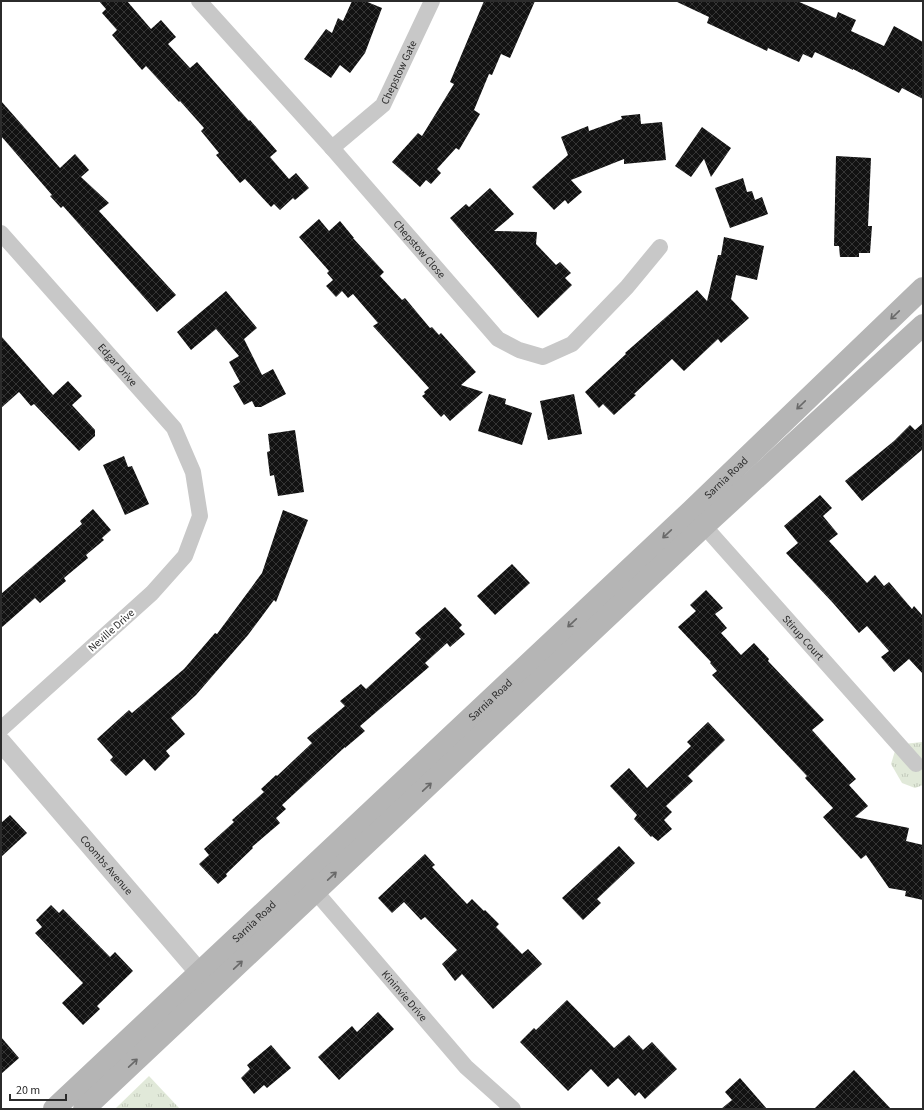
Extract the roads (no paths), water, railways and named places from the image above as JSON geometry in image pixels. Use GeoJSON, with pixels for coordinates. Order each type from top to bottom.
{"type":"FeatureCollection","features":[{"type":"Feature","properties":{"kind":"main road","name":"Sarnia Road"},"geometry":{"type":"LineString","coordinates":[[54,1109],[206,980],[697,518],[923,288]]}},
{"type":"Feature","properties":{"kind":"main road","name":"Sarnia Road"},"geometry":{"type":"LineString","coordinates":[[697,518],[923,325]]}},
{"type":"Feature","properties":{"kind":"main road","name":"Sarnia Road"},"geometry":{"type":"LineString","coordinates":[[84,1109],[206,980]]}},
{"type":"Feature","properties":{"kind":"street","name":"Chepstow Close"},"geometry":{"type":"LineString","coordinates":[[199,1],[332,148],[498,338],[519,350],[543,357],[572,344],[627,287],[660,247]]}},
{"type":"Feature","properties":{"kind":"street","name":"Chepstow Gate"},"geometry":{"type":"LineString","coordinates":[[332,148],[383,105],[432,1]]}},
{"type":"Feature","properties":{"kind":"street","name":"Edgar Drive"},"geometry":{"type":"LineString","coordinates":[[1,233],[174,428],[193,472],[200,516]]}},
{"type":"Feature","properties":{"kind":"street","name":"Neville Drive"},"geometry":{"type":"LineString","coordinates":[[1,729],[152,593],[185,556],[200,516]]}},
{"type":"Feature","properties":{"kind":"street","name":"Stirup Court"},"geometry":{"type":"LineString","coordinates":[[697,518],[916,764]]}},
{"type":"Feature","properties":{"kind":"street","name":"Coombs Avenue"},"geometry":{"type":"LineString","coordinates":[[1,742],[206,980]]}},
{"type":"Feature","properties":{"kind":"street","name":"Kininvie Drive"},"geometry":{"type":"LineString","coordinates":[[309,884],[466,1067],[512,1109]]}}]}
